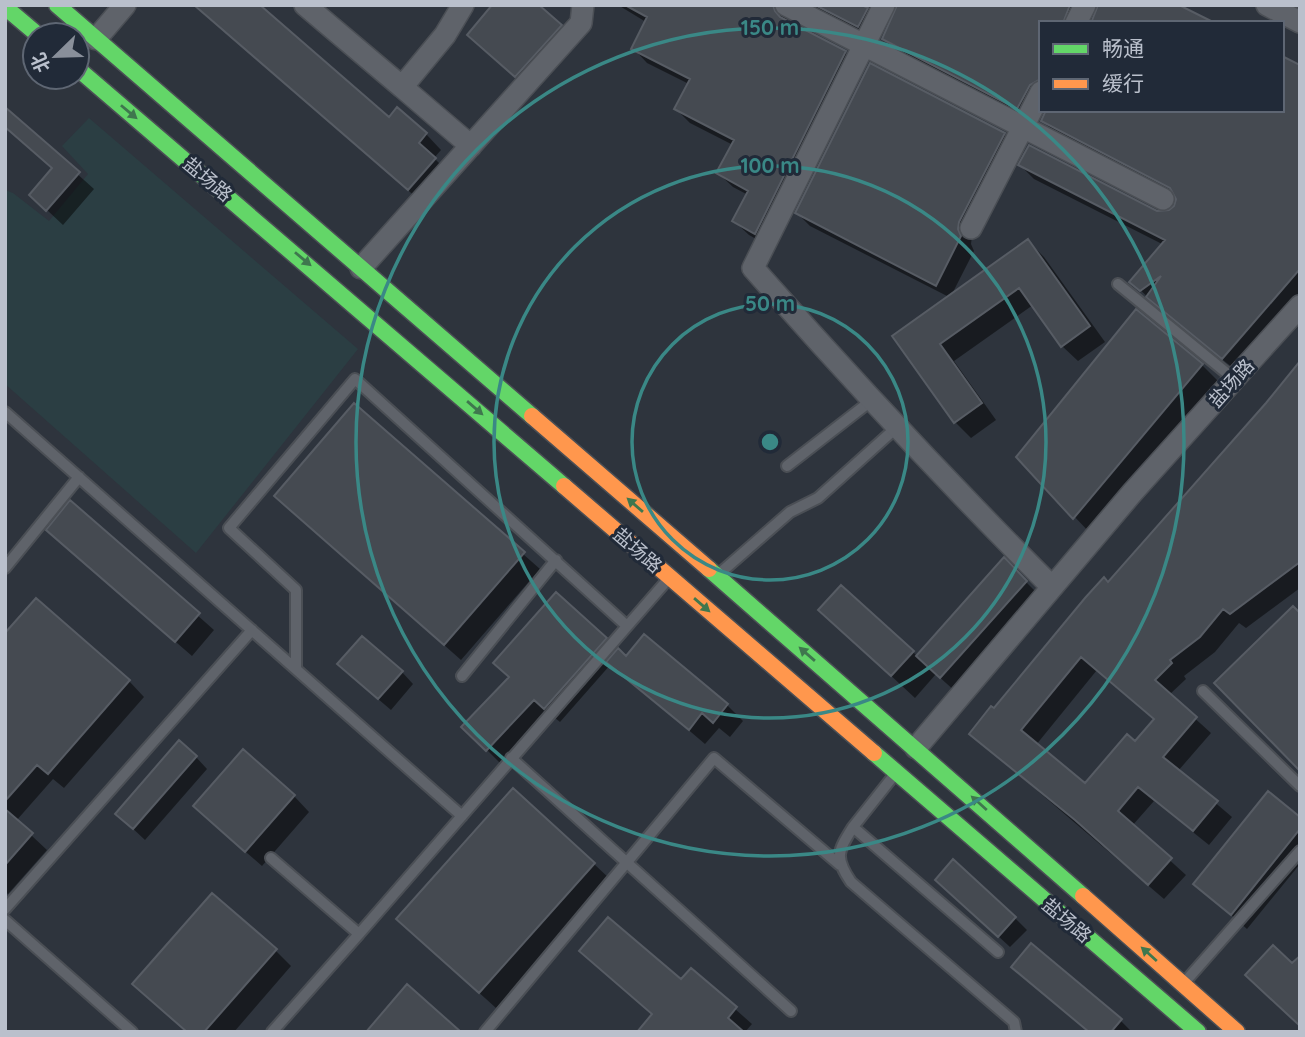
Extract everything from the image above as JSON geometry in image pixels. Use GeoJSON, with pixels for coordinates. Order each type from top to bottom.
{"type":"FeatureCollection","features":[{"type":"Feature","properties":{"kind":"main road","name":"盐场路"},"geometry":{"type":"LineString","coordinates":[[57,5],[916,748],[1237,1032]]}},
{"type":"Feature","properties":{"kind":"main road"},"geometry":{"type":"LineString","coordinates":[[5,7],[22,21]]}},
{"type":"Feature","properties":{"kind":"main road","name":"盐场路"},"geometry":{"type":"LineString","coordinates":[[91,80],[316,270],[895,774],[1198,1032]]}},
{"type":"Feature","properties":{"kind":"street"},"geometry":{"type":"LineString","coordinates":[[96,39],[125,5]]}},
{"type":"Feature","properties":{"kind":"street"},"geometry":{"type":"LineString","coordinates":[[305,5],[471,146]]}},
{"type":"Feature","properties":{"kind":"street"},"geometry":{"type":"LineString","coordinates":[[401,87],[445,35],[463,5]]}},
{"type":"Feature","properties":{"kind":"street"},"geometry":{"type":"LineString","coordinates":[[361,268],[581,23],[583,5]]}},
{"type":"Feature","properties":{"kind":"street"},"geometry":{"type":"LineString","coordinates":[[786,5],[1163,199]]}},
{"type":"Feature","properties":{"kind":"street"},"geometry":{"type":"LineString","coordinates":[[884,5],[753,268],[897,427],[1052,587]]}},
{"type":"Feature","properties":{"kind":"street"},"geometry":{"type":"LineString","coordinates":[[1077,21],[1085,5]]}},
{"type":"Feature","properties":{"kind":"street"},"geometry":{"type":"LineString","coordinates":[[1267,5],[1300,22]]}},
{"type":"Feature","properties":{"kind":"street"},"geometry":{"type":"LineString","coordinates":[[971,228],[1039,96]]}},
{"type":"Feature","properties":{"kind":"street","name":"盐场路"},"geometry":{"type":"LineString","coordinates":[[916,748],[1132,493],[1300,306]]}},
{"type":"Feature","properties":{"kind":"lane"},"geometry":{"type":"LineString","coordinates":[[1118,284],[1234,379]]}},
{"type":"Feature","properties":{"kind":"lane"},"geometry":{"type":"LineString","coordinates":[[296,668],[296,590],[229,528],[355,379],[627,626]]}},
{"type":"Feature","properties":{"kind":"lane"},"geometry":{"type":"LineString","coordinates":[[787,466],[872,400]]}},
{"type":"Feature","properties":{"kind":"lane"},"geometry":{"type":"LineString","coordinates":[[5,412],[462,816]]}},
{"type":"Feature","properties":{"kind":"lane"},"geometry":{"type":"LineString","coordinates":[[717,576],[790,512],[818,498],[897,427]]}},
{"type":"Feature","properties":{"kind":"lane"},"geometry":{"type":"LineString","coordinates":[[5,568],[79,477]]}},
{"type":"Feature","properties":{"kind":"lane"},"geometry":{"type":"LineString","coordinates":[[462,676],[556,560]]}},
{"type":"Feature","properties":{"kind":"lane"},"geometry":{"type":"LineString","coordinates":[[272,1032],[670,577]]}},
{"type":"Feature","properties":{"kind":"lane"},"geometry":{"type":"LineString","coordinates":[[5,909],[252,630]]}},
{"type":"Feature","properties":{"kind":"lane"},"geometry":{"type":"LineString","coordinates":[[1203,691],[1300,786]]}},
{"type":"Feature","properties":{"kind":"lane"},"geometry":{"type":"LineString","coordinates":[[511,758],[791,1011]]}},
{"type":"Feature","properties":{"kind":"lane"},"geometry":{"type":"LineString","coordinates":[[485,1032],[713,758],[840,865],[851,882],[1014,1022],[1016,1032]]}},
{"type":"Feature","properties":{"kind":"lane"},"geometry":{"type":"LineString","coordinates":[[840,865],[841,846],[895,774]]}},
{"type":"Feature","properties":{"kind":"lane"},"geometry":{"type":"LineString","coordinates":[[853,827],[998,952]]}},
{"type":"Feature","properties":{"kind":"lane"},"geometry":{"type":"LineString","coordinates":[[1183,984],[1300,850]]}},
{"type":"Feature","properties":{"kind":"lane"},"geometry":{"type":"LineString","coordinates":[[271,858],[359,934]]}},
{"type":"Feature","properties":{"kind":"lane"},"geometry":{"type":"LineString","coordinates":[[5,920],[132,1032]]}},
{"type":"Feature","properties":{"kind":"green space"},"geometry":{"type":"Polygon","coordinates":[[[89,118],[358,349],[196,553],[5,384],[5,190],[13,193],[49,221],[88,174],[62,146],[89,118]]]}},
{"type":"Feature","properties":{"kind":"building"},"geometry":{"type":"Polygon","coordinates":[[[194,5],[260,5],[389,117],[397,107],[427,133],[419,143],[436,158],[408,190],[194,5]]]}},
{"type":"Feature","properties":{"kind":"building"},"geometry":{"type":"Polygon","coordinates":[[[492,5],[539,5],[562,25],[515,77],[467,35],[492,5]]]}},
{"type":"Feature","properties":{"kind":"building"},"geometry":{"type":"Polygon","coordinates":[[[625,5],[773,5],[780,17],[846,51],[755,234],[732,221],[748,191],[716,173],[734,140],[674,109],[690,79],[631,49],[647,17],[625,5]]]}},
{"type":"Feature","properties":{"kind":"building"},"geometry":{"type":"Polygon","coordinates":[[[815,5],[862,5],[868,8],[858,27],[815,5]]]}},
{"type":"Feature","properties":{"kind":"building"},"geometry":{"type":"Polygon","coordinates":[[[897,5],[1070,5],[1064,21],[1039,21],[1039,80],[1030,85],[1017,109],[882,39],[897,5]]]}},
{"type":"Feature","properties":{"kind":"building"},"geometry":{"type":"Polygon","coordinates":[[[1098,5],[1179,5],[1211,21],[1092,21],[1098,5]]]}},
{"type":"Feature","properties":{"kind":"building"},"geometry":{"type":"Polygon","coordinates":[[[1284,57],[1300,65],[1300,269],[1222,359],[1146,297],[1161,276],[1140,291],[1129,282],[1165,240],[1018,165],[1029,145],[1157,211],[1169,210],[1174,206],[1176,199],[1170,188],[1041,121],[1045,112],[1284,112],[1284,57]]]}},
{"type":"Feature","properties":{"kind":"building"},"geometry":{"type":"Polygon","coordinates":[[[870,63],[1005,133],[959,222],[961,236],[936,286],[795,213],[870,63]]]}},
{"type":"Feature","properties":{"kind":"building"},"geometry":{"type":"Polygon","coordinates":[[[5,107],[80,172],[46,211],[29,195],[52,168],[5,127],[5,107]]]}},
{"type":"Feature","properties":{"kind":"building"},"geometry":{"type":"Polygon","coordinates":[[[1028,239],[1090,326],[1061,347],[1019,288],[940,344],[982,403],[954,423],[892,336],[1028,239]]]}},
{"type":"Feature","properties":{"kind":"building"},"geometry":{"type":"Polygon","coordinates":[[[1136,309],[1203,364],[1073,519],[1016,457],[1136,309]]]}},
{"type":"Feature","properties":{"kind":"building"},"geometry":{"type":"Polygon","coordinates":[[[1300,361],[1300,562],[1230,614],[1223,609],[1200,637],[1170,660],[1172,663],[1155,680],[1197,717],[1163,757],[1218,801],[1193,831],[1138,787],[1118,811],[1172,858],[1148,885],[1075,820],[969,734],[991,706],[994,708],[1085,598],[1104,577],[1108,582],[1300,361]],[[1081,657],[1021,730],[1085,783],[1127,734],[1135,741],[1154,719],[1081,657]]]}},
{"type":"Feature","properties":{"kind":"building"},"geometry":{"type":"Polygon","coordinates":[[[354,403],[525,552],[444,645],[274,496],[354,403]]]}},
{"type":"Feature","properties":{"kind":"building"},"geometry":{"type":"Polygon","coordinates":[[[70,500],[200,613],[175,642],[46,530],[70,500]]]}},
{"type":"Feature","properties":{"kind":"building"},"geometry":{"type":"Polygon","coordinates":[[[1004,557],[1027,581],[940,678],[916,656],[1004,557]]]}},
{"type":"Feature","properties":{"kind":"building"},"geometry":{"type":"Polygon","coordinates":[[[841,585],[914,651],[891,676],[818,610],[841,585]]]}},
{"type":"Feature","properties":{"kind":"building"},"geometry":{"type":"Polygon","coordinates":[[[556,592],[607,638],[544,709],[534,700],[486,751],[461,727],[509,677],[493,663],[556,592]]]}},
{"type":"Feature","properties":{"kind":"building"},"geometry":{"type":"Polygon","coordinates":[[[36,598],[130,680],[48,774],[37,765],[5,801],[5,633],[36,598]]]}},
{"type":"Feature","properties":{"kind":"building"},"geometry":{"type":"Polygon","coordinates":[[[1293,606],[1300,613],[1300,771],[1214,683],[1293,606]]]}},
{"type":"Feature","properties":{"kind":"building"},"geometry":{"type":"Polygon","coordinates":[[[644,634],[728,704],[713,723],[702,713],[689,730],[606,662],[618,648],[626,656],[644,634]]]}},
{"type":"Feature","properties":{"kind":"building"},"geometry":{"type":"Polygon","coordinates":[[[362,636],[403,671],[378,699],[337,664],[362,636]]]}},
{"type":"Feature","properties":{"kind":"building"},"geometry":{"type":"Polygon","coordinates":[[[179,740],[197,756],[133,829],[115,814],[179,740]]]}},
{"type":"Feature","properties":{"kind":"building"},"geometry":{"type":"Polygon","coordinates":[[[243,749],[295,795],[245,852],[193,806],[243,749]]]}},
{"type":"Feature","properties":{"kind":"building"},"geometry":{"type":"Polygon","coordinates":[[[513,788],[595,863],[479,993],[396,919],[513,788]]]}},
{"type":"Feature","properties":{"kind":"building"},"geometry":{"type":"Polygon","coordinates":[[[1268,791],[1300,817],[1300,829],[1231,915],[1193,884],[1268,791]]]}},
{"type":"Feature","properties":{"kind":"building"},"geometry":{"type":"Polygon","coordinates":[[[5,809],[33,833],[5,865],[5,809]]]}},
{"type":"Feature","properties":{"kind":"building"},"geometry":{"type":"Polygon","coordinates":[[[953,859],[1016,917],[998,937],[935,880],[953,859]]]}},
{"type":"Feature","properties":{"kind":"building"},"geometry":{"type":"Polygon","coordinates":[[[212,893],[277,949],[204,1032],[187,1032],[132,984],[212,893]]]}},
{"type":"Feature","properties":{"kind":"building"},"geometry":{"type":"Polygon","coordinates":[[[608,917],[681,979],[691,968],[737,1007],[728,1018],[744,1032],[637,1032],[652,1014],[579,951],[608,917]]]}},
{"type":"Feature","properties":{"kind":"building"},"geometry":{"type":"Polygon","coordinates":[[[1031,943],[1122,1019],[1111,1032],[1089,1032],[1011,967],[1031,943]]]}},
{"type":"Feature","properties":{"kind":"building"},"geometry":{"type":"Polygon","coordinates":[[[1273,945],[1292,963],[1300,956],[1300,1026],[1245,975],[1273,945]]]}},
{"type":"Feature","properties":{"kind":"building"},"geometry":{"type":"Polygon","coordinates":[[[407,984],[461,1032],[366,1032],[407,984]]]}},
{"type":"Feature","properties":{"kind":"traffic: fast"},"geometry":{"type":"LineString","coordinates":[[57,5],[532,416]]}},
{"type":"Feature","properties":{"kind":"traffic: fast"},"geometry":{"type":"LineString","coordinates":[[5,7],[22,21]]}},
{"type":"Feature","properties":{"kind":"traffic: fast"},"geometry":{"type":"LineString","coordinates":[[91,80],[564,486]]}},
{"type":"Feature","properties":{"kind":"traffic: fast"},"geometry":{"type":"LineString","coordinates":[[709,569],[1083,896]]}},
{"type":"Feature","properties":{"kind":"traffic: fast"},"geometry":{"type":"LineString","coordinates":[[874,753],[1198,1032]]}},
{"type":"Feature","properties":{"kind":"traffic: slow"},"geometry":{"type":"LineString","coordinates":[[532,416],[709,569]]}},
{"type":"Feature","properties":{"kind":"traffic: slow"},"geometry":{"type":"LineString","coordinates":[[564,486],[874,753]]}},
{"type":"Feature","properties":{"kind":"traffic: slow"},"geometry":{"type":"LineString","coordinates":[[1083,896],[1237,1032]]}}]}
